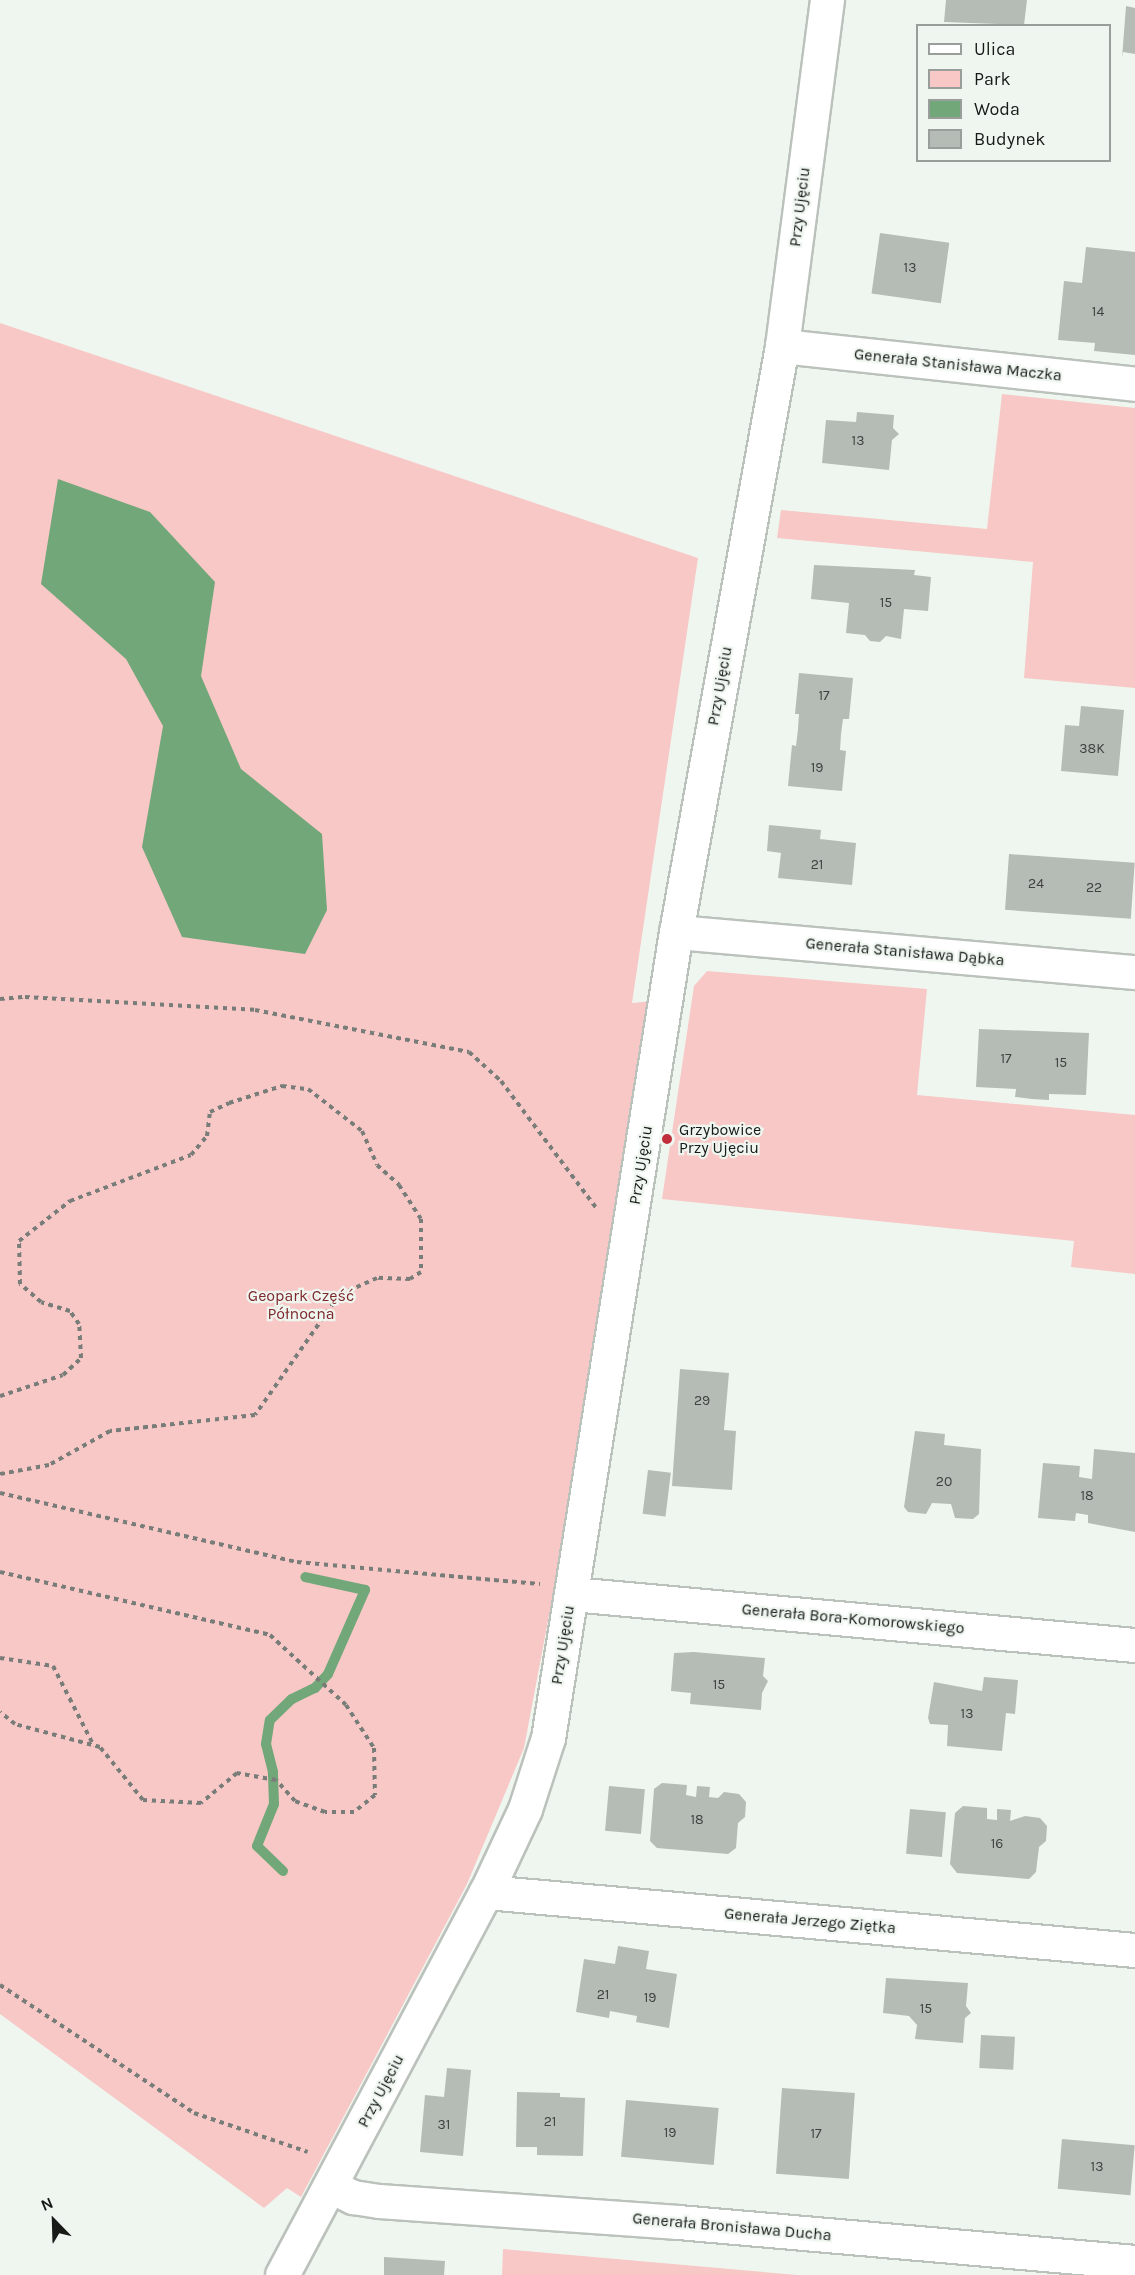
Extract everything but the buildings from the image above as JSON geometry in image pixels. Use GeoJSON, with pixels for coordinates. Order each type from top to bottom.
{"type":"FeatureCollection","features":[{"type":"Feature","properties":{"kind":"street","name":"Przy Ujęciu"},"geometry":{"type":"LineString","coordinates":[[282,2275],[486,1892],[525,1809],[548,1738],[552,1591],[676,932],[782,346],[827,0]]}},
{"type":"Feature","properties":{"kind":"street","name":"Generała Stanisława Maczka"},"geometry":{"type":"LineString","coordinates":[[782,346],[1135,384]]}},
{"type":"Feature","properties":{"kind":"street","name":"Generała Stanisława Dąbka"},"geometry":{"type":"LineString","coordinates":[[676,932],[1135,972]]}},
{"type":"Feature","properties":{"kind":"street","name":"Generała Bora-Komorowskiego"},"geometry":{"type":"LineString","coordinates":[[552,1591],[1135,1645]]}},
{"type":"Feature","properties":{"kind":"street","name":"Generała Jerzego Ziętka"},"geometry":{"type":"LineString","coordinates":[[486,1892],[1135,1950]]}},
{"type":"Feature","properties":{"kind":"street","name":"Generała Bronisława Ducha"},"geometry":{"type":"LineString","coordinates":[[331,2186],[353,2197],[379,2201],[678,2222],[1135,2262]]}},
{"type":"Feature","properties":{"kind":"path"},"geometry":{"type":"LineString","coordinates":[[0,999],[25,997],[255,1010],[469,1052],[501,1080],[599,1212]]}},
{"type":"Feature","properties":{"kind":"path"},"geometry":{"type":"LineString","coordinates":[[0,1396],[63,1375],[81,1358],[79,1324],[70,1311],[41,1302],[20,1284],[19,1241],[70,1201],[190,1155],[207,1136],[210,1112],[229,1103],[282,1086],[308,1089],[362,1131],[377,1165],[399,1185],[421,1219],[422,1272],[410,1279],[377,1278],[339,1295],[255,1415],[110,1431],[49,1464],[0,1474]]}},
{"type":"Feature","properties":{"kind":"path"},"geometry":{"type":"LineString","coordinates":[[0,1494],[297,1562],[552,1591],[545,1572]]}},
{"type":"Feature","properties":{"kind":"path"},"geometry":{"type":"LineString","coordinates":[[0,1572],[270,1635],[346,1704],[363,1730],[374,1748],[375,1796],[354,1812],[325,1812],[295,1802],[276,1780],[237,1773],[201,1803],[142,1800],[100,1747],[15,1724],[0,1712]]}},
{"type":"Feature","properties":{"kind":"path"},"geometry":{"type":"LineString","coordinates":[[0,1658],[53,1666],[94,1746]]}},
{"type":"Feature","properties":{"kind":"path"},"geometry":{"type":"LineString","coordinates":[[0,1985],[194,2113],[309,2152],[316,2149]]}},
{"type":"Feature","properties":{"kind":"green space","name":"Geopark Część Północna"},"geometry":{"type":"Polygon","coordinates":[[[0,323],[698,558],[632,1003],[665,1000],[524,1748],[467,1884],[301,2197],[287,2188],[264,2208],[0,2014],[0,323]]]}},
{"type":"Feature","properties":{"kind":"green space"},"geometry":{"type":"Polygon","coordinates":[[[1002,394],[1135,408],[1135,688],[1024,678],[1033,562],[777,538],[781,510],[987,529],[1002,394]]]}},
{"type":"Feature","properties":{"kind":"green space"},"geometry":{"type":"Polygon","coordinates":[[[707,971],[927,989],[917,1095],[1135,1115],[1135,1274],[1071,1267],[1074,1241],[662,1199],[694,986],[707,971]]]}},
{"type":"Feature","properties":{"kind":"green space"},"geometry":{"type":"Polygon","coordinates":[[[503,2249],[797,2275],[502,2275],[503,2249]]]}},
{"type":"Feature","properties":{"kind":"water"},"geometry":{"type":"Polygon","coordinates":[[[58,479],[150,512],[215,582],[201,676],[241,769],[322,834],[327,910],[305,954],[182,937],[142,847],[163,726],[126,659],[41,584],[58,479]]]}},
{"type":"Feature","properties":{"kind":"waterway"},"geometry":{"type":"LineString","coordinates":[[283,1871],[257,1846],[274,1804],[273,1772],[266,1744],[270,1720],[292,1699],[315,1688],[328,1674],[365,1590],[305,1577]]}},
{"type":"Feature","properties":{"kind":"place","name":"Grzybowice Przy Ujęciu"},"geometry":{"type":"Point","coordinates":[667,1139]}}]}
